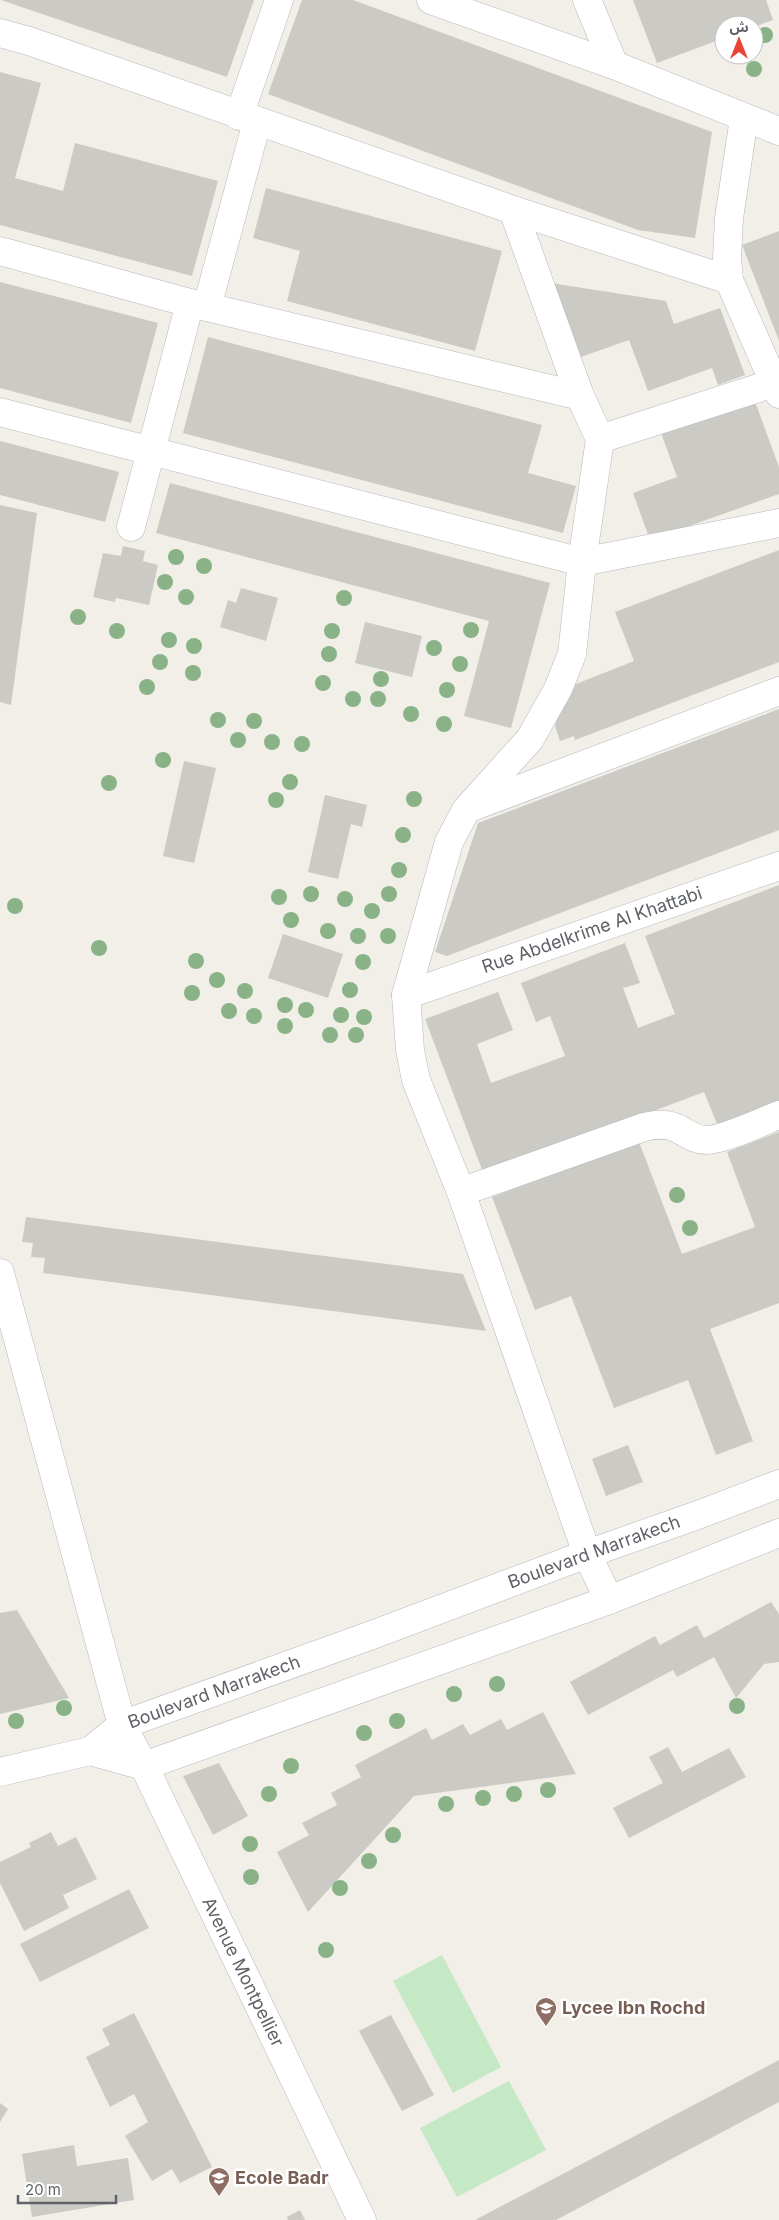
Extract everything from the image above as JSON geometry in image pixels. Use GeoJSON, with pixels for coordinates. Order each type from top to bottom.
{"type":"FeatureCollection","features":[{"type":"Feature","properties":{"kind":"street"},"geometry":{"type":"LineString","coordinates":[[131,527],[151,453],[198,305],[279,0]]}},
{"type":"Feature","properties":{"kind":"street"},"geometry":{"type":"LineString","coordinates":[[431,0],[614,65],[779,131]]}},
{"type":"Feature","properties":{"kind":"street"},"geometry":{"type":"LineString","coordinates":[[587,0],[614,65]]}},
{"type":"Feature","properties":{"kind":"street"},"geometry":{"type":"LineString","coordinates":[[0,33],[29,41],[513,210],[729,280]]}},
{"type":"Feature","properties":{"kind":"street"},"geometry":{"type":"LineString","coordinates":[[600,439],[777,389],[729,280],[727,259],[729,218],[744,118]]}},
{"type":"Feature","properties":{"kind":"street"},"geometry":{"type":"LineString","coordinates":[[513,210],[580,396],[600,439],[582,562],[572,654],[558,689],[530,739],[466,810],[450,842],[406,995],[410,1050],[416,1080],[461,1192],[587,1554],[609,1600]]}},
{"type":"Feature","properties":{"kind":"street"},"geometry":{"type":"LineString","coordinates":[[0,251],[198,305],[580,396]]}},
{"type":"Feature","properties":{"kind":"street"},"geometry":{"type":"LineString","coordinates":[[0,412],[151,453],[582,562],[779,523]]}},
{"type":"Feature","properties":{"kind":"street"},"geometry":{"type":"LineString","coordinates":[[466,810],[779,692]]}},
{"type":"Feature","properties":{"kind":"street","name":"Rue Abdelkrime Al Khattabi"},"geometry":{"type":"LineString","coordinates":[[406,995],[779,866]]}},
{"type":"Feature","properties":{"kind":"street"},"geometry":{"type":"LineString","coordinates":[[461,1192],[644,1127],[658,1124],[674,1127],[689,1136],[706,1140],[721,1137],[779,1115]]}},
{"type":"Feature","properties":{"kind":"street","name":"Avenue Montpellier"},"geometry":{"type":"LineString","coordinates":[[0,1273],[122,1725],[144,1766],[362,2220]]}},
{"type":"Feature","properties":{"kind":"street","name":"Boulevard Marrakech"},"geometry":{"type":"LineString","coordinates":[[90,1752],[122,1725],[779,1484]]}},
{"type":"Feature","properties":{"kind":"street"},"geometry":{"type":"LineString","coordinates":[[0,1772],[90,1752],[144,1766],[609,1600],[779,1534]]}},
{"type":"Feature","properties":{"kind":"green space"},"geometry":{"type":"Polygon","coordinates":[[[442,1955],[501,2067],[453,2093],[393,1981],[442,1955]]]}},
{"type":"Feature","properties":{"kind":"green space"},"geometry":{"type":"Polygon","coordinates":[[[509,2081],[546,2150],[457,2197],[420,2128],[509,2081]]]}},
{"type":"Feature","properties":{"kind":"building"},"geometry":{"type":"Polygon","coordinates":[[[1,0],[254,0],[227,77],[1,0]]]}},
{"type":"Feature","properties":{"kind":"building"},"geometry":{"type":"Polygon","coordinates":[[[302,0],[353,0],[712,132],[695,238],[638,230],[268,94],[302,0]]]}},
{"type":"Feature","properties":{"kind":"building"},"geometry":{"type":"Polygon","coordinates":[[[633,0],[766,0],[773,20],[764,23],[764,15],[714,15],[714,42],[657,63],[633,0]]]}},
{"type":"Feature","properties":{"kind":"building"},"geometry":{"type":"Polygon","coordinates":[[[0,72],[41,83],[15,178],[63,191],[75,143],[218,181],[192,276],[0,225],[0,72]]]}},
{"type":"Feature","properties":{"kind":"building"},"geometry":{"type":"Polygon","coordinates":[[[266,188],[502,251],[475,351],[287,301],[300,251],[253,238],[266,188]]]}},
{"type":"Feature","properties":{"kind":"building"},"geometry":{"type":"Polygon","coordinates":[[[779,231],[779,341],[742,245],[779,231]]]}},
{"type":"Feature","properties":{"kind":"building"},"geometry":{"type":"Polygon","coordinates":[[[0,282],[158,323],[131,423],[0,388],[0,282]]]}},
{"type":"Feature","properties":{"kind":"building"},"geometry":{"type":"Polygon","coordinates":[[[551,283],[666,301],[674,324],[720,308],[745,375],[718,385],[712,368],[648,391],[629,340],[578,358],[551,283]]]}},
{"type":"Feature","properties":{"kind":"building"},"geometry":{"type":"Polygon","coordinates":[[[208,337],[542,425],[528,473],[576,486],[563,533],[183,433],[208,337]]]}},
{"type":"Feature","properties":{"kind":"building"},"geometry":{"type":"Polygon","coordinates":[[[753,396],[779,467],[779,494],[650,540],[633,493],[677,477],[660,430],[753,396]]]}},
{"type":"Feature","properties":{"kind":"building"},"geometry":{"type":"Polygon","coordinates":[[[0,441],[119,472],[105,522],[0,495],[0,441]]]}},
{"type":"Feature","properties":{"kind":"building"},"geometry":{"type":"Polygon","coordinates":[[[170,483],[550,583],[511,728],[464,716],[489,621],[156,533],[170,483]]]}},
{"type":"Feature","properties":{"kind":"building"},"geometry":{"type":"Polygon","coordinates":[[[0,505],[37,513],[11,705],[0,702],[0,505]]]}},
{"type":"Feature","properties":{"kind":"building"},"geometry":{"type":"Polygon","coordinates":[[[123,546],[145,551],[143,561],[158,565],[149,605],[116,598],[115,602],[93,597],[103,553],[121,556],[123,546]]]}},
{"type":"Feature","properties":{"kind":"building"},"geometry":{"type":"Polygon","coordinates":[[[779,550],[779,662],[575,740],[574,736],[560,741],[555,726],[566,688],[634,661],[615,612],[779,550]]]}},
{"type":"Feature","properties":{"kind":"building"},"geometry":{"type":"Polygon","coordinates":[[[241,588],[278,598],[266,641],[220,627],[228,600],[236,603],[241,588]]]}},
{"type":"Feature","properties":{"kind":"building"},"geometry":{"type":"Polygon","coordinates":[[[365,622],[422,636],[412,677],[355,663],[365,622]]]}},
{"type":"Feature","properties":{"kind":"building"},"geometry":{"type":"Polygon","coordinates":[[[779,709],[779,830],[447,956],[435,952],[478,823],[779,709]]]}},
{"type":"Feature","properties":{"kind":"building"},"geometry":{"type":"Polygon","coordinates":[[[184,761],[216,768],[194,863],[163,856],[184,761]]]}},
{"type":"Feature","properties":{"kind":"building"},"geometry":{"type":"Polygon","coordinates":[[[325,795],[367,805],[362,827],[351,824],[338,879],[308,872],[325,795]]]}},
{"type":"Feature","properties":{"kind":"building"},"geometry":{"type":"Polygon","coordinates":[[[779,885],[779,1101],[717,1124],[704,1092],[484,1175],[425,1019],[498,992],[513,1030],[477,1044],[491,1083],[565,1056],[550,1016],[536,1022],[521,983],[625,943],[640,983],[623,988],[638,1028],[675,1014],[645,936],[779,885]]]}},
{"type":"Feature","properties":{"kind":"building"},"geometry":{"type":"Polygon","coordinates":[[[283,934],[343,954],[328,998],[268,978],[283,934]]]}},
{"type":"Feature","properties":{"kind":"building"},"geometry":{"type":"Polygon","coordinates":[[[779,1132],[779,1303],[710,1329],[753,1441],[716,1455],[688,1380],[614,1408],[571,1296],[535,1310],[492,1197],[639,1142],[682,1254],[755,1227],[727,1152],[779,1132]]]}},
{"type":"Feature","properties":{"kind":"building"},"geometry":{"type":"Polygon","coordinates":[[[26,1217],[463,1274],[486,1331],[43,1273],[45,1258],[31,1257],[33,1243],[22,1242],[26,1217]]]}},
{"type":"Feature","properties":{"kind":"building"},"geometry":{"type":"Polygon","coordinates":[[[628,1445],[643,1482],[606,1496],[592,1459],[628,1445]]]}},
{"type":"Feature","properties":{"kind":"building"},"geometry":{"type":"Polygon","coordinates":[[[771,1602],[779,1614],[779,1662],[764,1664],[736,1698],[714,1657],[677,1677],[673,1670],[588,1715],[570,1682],[655,1636],[660,1645],[697,1625],[704,1638],[771,1602]]]}},
{"type":"Feature","properties":{"kind":"building"},"geometry":{"type":"Polygon","coordinates":[[[17,1610],[69,1698],[0,1714],[0,1613],[17,1610]]]}},
{"type":"Feature","properties":{"kind":"building"},"geometry":{"type":"Polygon","coordinates":[[[543,1712],[576,1774],[414,1796],[308,1912],[277,1852],[309,1835],[302,1823],[337,1805],[331,1793],[361,1777],[355,1765],[426,1728],[432,1740],[463,1724],[470,1735],[501,1719],[507,1730],[543,1712]]]}},
{"type":"Feature","properties":{"kind":"building"},"geometry":{"type":"Polygon","coordinates":[[[668,1747],[682,1772],[729,1748],[746,1777],[629,1838],[613,1808],[663,1783],[649,1757],[668,1747]]]}},
{"type":"Feature","properties":{"kind":"building"},"geometry":{"type":"Polygon","coordinates":[[[219,1763],[248,1816],[213,1835],[183,1776],[219,1763]]]}},
{"type":"Feature","properties":{"kind":"building"},"geometry":{"type":"Polygon","coordinates":[[[51,1832],[58,1846],[76,1837],[97,1879],[63,1895],[69,1908],[24,1931],[0,1883],[0,1862],[31,1847],[29,1843],[51,1832]]]}},
{"type":"Feature","properties":{"kind":"building"},"geometry":{"type":"Polygon","coordinates":[[[129,1889],[149,1928],[40,1982],[20,1944],[129,1889]]]}},
{"type":"Feature","properties":{"kind":"building"},"geometry":{"type":"Polygon","coordinates":[[[134,2013],[212,2167],[180,2183],[172,2169],[152,2181],[125,2136],[148,2122],[134,2094],[110,2107],[86,2057],[110,2045],[102,2029],[134,2013]]]}},
{"type":"Feature","properties":{"kind":"building"},"geometry":{"type":"Polygon","coordinates":[[[391,2015],[434,2095],[402,2111],[359,2031],[391,2015]]]}},
{"type":"Feature","properties":{"kind":"building"},"geometry":{"type":"Polygon","coordinates":[[[779,2060],[779,2102],[556,2220],[475,2220],[779,2060]]]}},
{"type":"Feature","properties":{"kind":"building"},"geometry":{"type":"Polygon","coordinates":[[[0,2103],[8,2109],[0,2122],[0,2103]]]}},
{"type":"Feature","properties":{"kind":"building"},"geometry":{"type":"Polygon","coordinates":[[[74,2145],[77,2166],[128,2158],[134,2200],[32,2217],[22,2154],[74,2145]]]}},
{"type":"Feature","properties":{"kind":"building"},"geometry":{"type":"Polygon","coordinates":[[[300,2210],[305,2220],[288,2220],[287,2217],[300,2210]]]}},
{"type":"Feature","properties":{"kind":"place","name":"Lycee Ibn Rochd"},"geometry":{"type":"Point","coordinates":[546,2027]}},
{"type":"Feature","properties":{"kind":"place","name":"Ecole Badr"},"geometry":{"type":"Point","coordinates":[219,2197]}}]}
